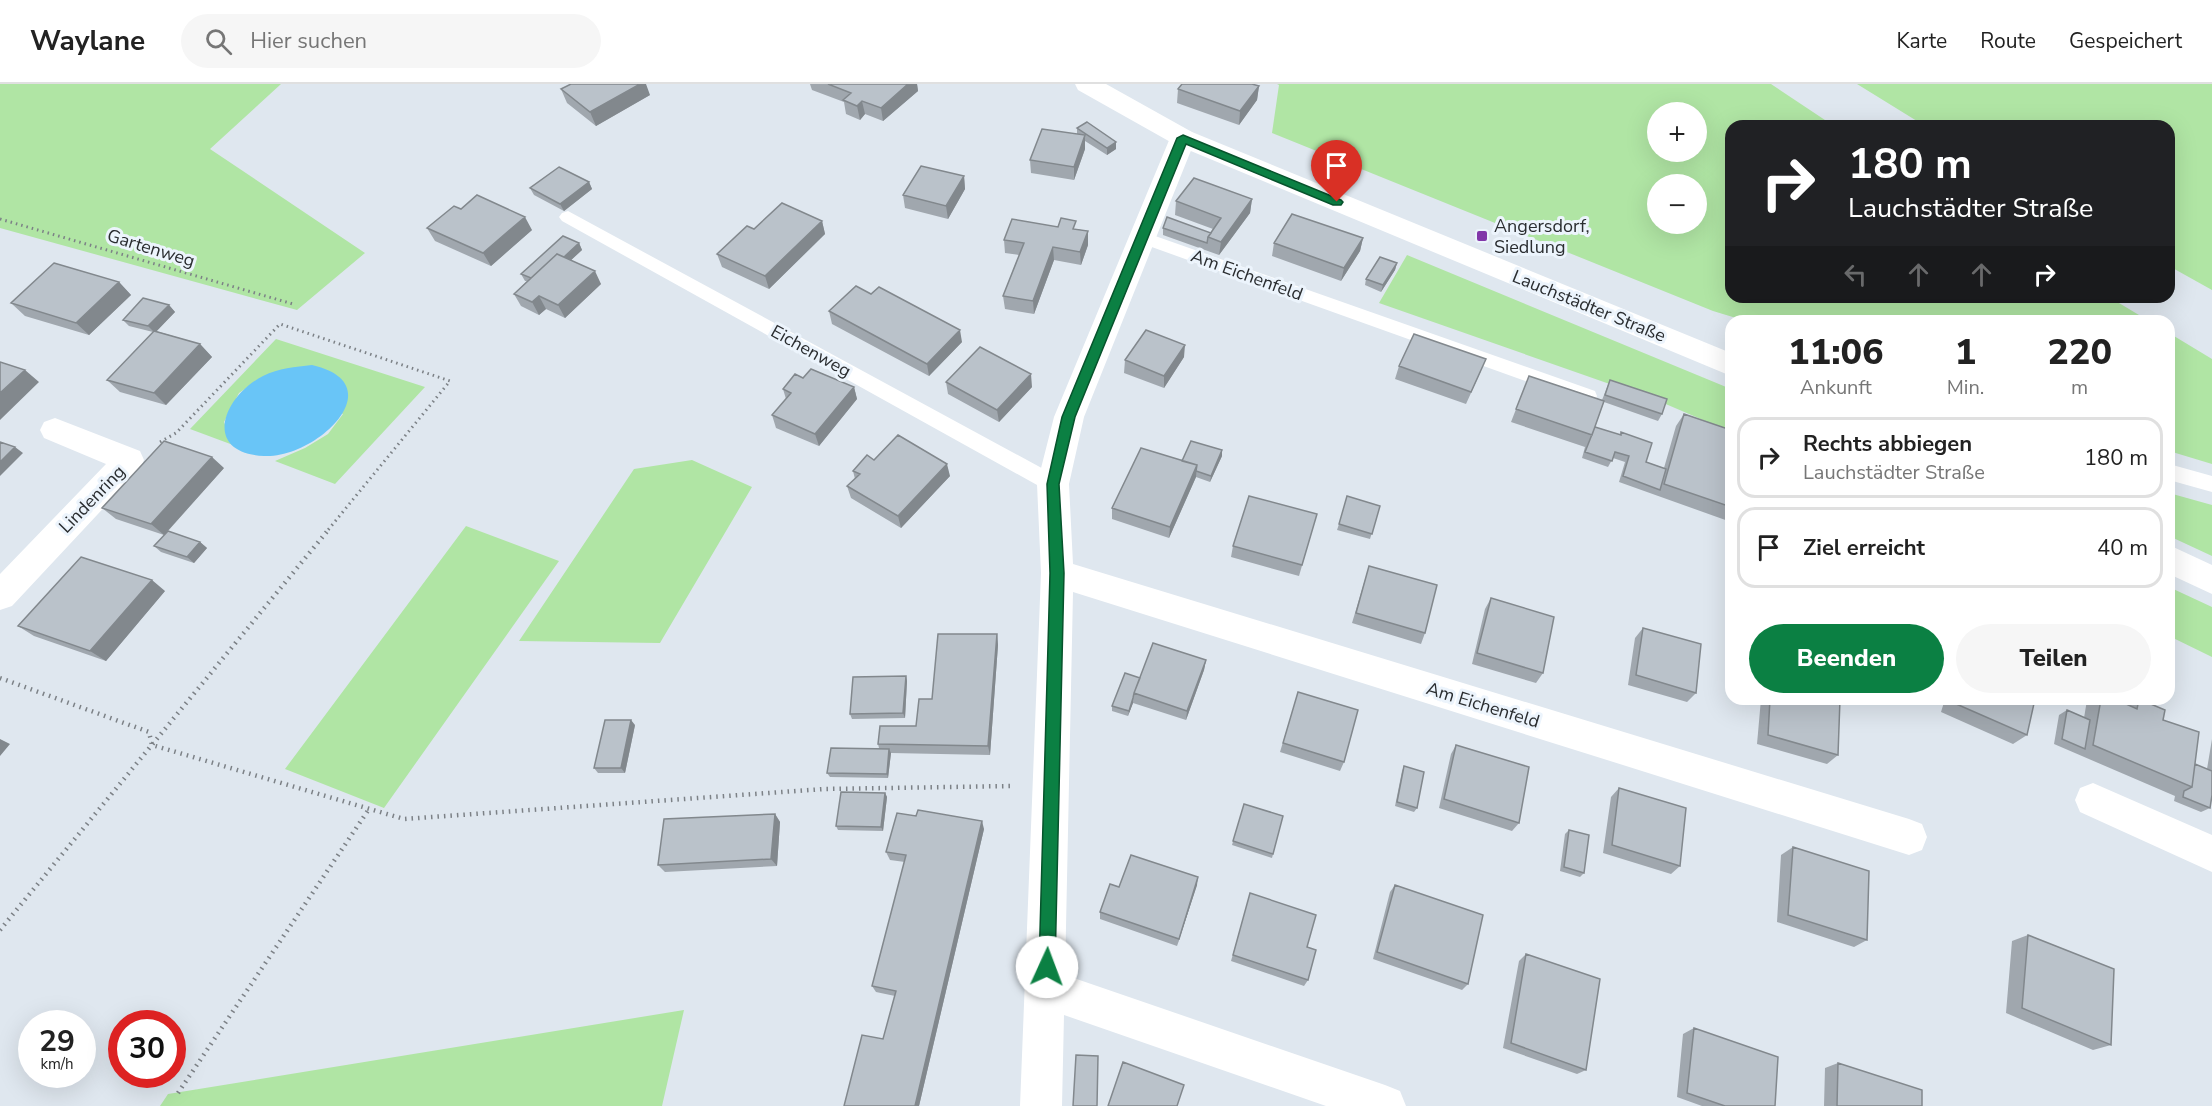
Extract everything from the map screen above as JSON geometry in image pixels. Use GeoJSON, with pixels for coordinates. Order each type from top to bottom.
{"type":"FeatureCollection","features":[{"type":"Feature","properties":{"kind":"street","name":"Lauchstädter Straße"},"geometry":{"type":"LineString","coordinates":[[1087,84],[1183,138],[1725,363]]}},
{"type":"Feature","properties":{"kind":"street"},"geometry":{"type":"LineString","coordinates":[[1041,1106],[1047,989],[1057,573],[1053,484],[1069,417],[1183,138]]}},
{"type":"Feature","properties":{"kind":"street","name":"Lindenring"},"geometry":{"type":"LineString","coordinates":[[0,596],[129,460],[55,430]]}},
{"type":"Feature","properties":{"kind":"street"},"geometry":{"type":"LineString","coordinates":[[2175,562],[2212,580]]}},
{"type":"Feature","properties":{"kind":"street","name":"Am Eichenfeld"},"geometry":{"type":"LineString","coordinates":[[1057,573],[1909,837]]}},
{"type":"Feature","properties":{"kind":"street"},"geometry":{"type":"LineString","coordinates":[[2093,800],[2212,854]]}},
{"type":"Feature","properties":{"kind":"street"},"geometry":{"type":"LineString","coordinates":[[1047,989],[1385,1106]]}},
{"type":"Feature","properties":{"kind":"lane","name":"Eichenweg"},"geometry":{"type":"LineString","coordinates":[[568,216],[1053,484]]}},
{"type":"Feature","properties":{"kind":"lane","name":"Am Eichenfeld"},"geometry":{"type":"LineString","coordinates":[[1141,237],[1591,397]]}},
{"type":"Feature","properties":{"kind":"lane"},"geometry":{"type":"LineString","coordinates":[[2175,474],[2212,484]]}},
{"type":"Feature","properties":{"kind":"path","name":"Gartenweg"},"geometry":{"type":"LineString","coordinates":[[0,219],[293,304]]}},
{"type":"Feature","properties":{"kind":"path"},"geometry":{"type":"LineString","coordinates":[[0,930],[450,381],[280,324],[176,433],[129,460]]}},
{"type":"Feature","properties":{"kind":"path"},"geometry":{"type":"LineString","coordinates":[[0,678],[149,732],[152,745]]}},
{"type":"Feature","properties":{"kind":"path"},"geometry":{"type":"LineString","coordinates":[[152,745],[404,819],[824,789],[1052,786]]}},
{"type":"Feature","properties":{"kind":"path"},"geometry":{"type":"LineString","coordinates":[[178,1093],[369,809]]}},
{"type":"Feature","properties":{"kind":"green space"},"geometry":{"type":"Polygon","coordinates":[[[0,84],[281,84],[210,149],[365,253],[297,310],[0,228],[0,84]]]}},
{"type":"Feature","properties":{"kind":"green space"},"geometry":{"type":"Polygon","coordinates":[[[1277,84],[1771,84],[1825,120],[1725,120],[1725,303],[2119,303],[2139,315],[1726,315],[1272,133],[1279,85],[1277,84]]]}},
{"type":"Feature","properties":{"kind":"green space"},"geometry":{"type":"Polygon","coordinates":[[[1857,84],[2212,84],[2212,290],[2175,269],[2175,120],[1915,120],[1857,84]]]}},
{"type":"Feature","properties":{"kind":"green space"},"geometry":{"type":"Polygon","coordinates":[[[1407,255],[1725,387],[1725,429],[1661,402],[1379,303],[1407,255]]]}},
{"type":"Feature","properties":{"kind":"green space"},"geometry":{"type":"Polygon","coordinates":[[[2175,337],[2212,359],[2212,464],[2175,453],[2175,337]]]}},
{"type":"Feature","properties":{"kind":"green space"},"geometry":{"type":"Polygon","coordinates":[[[276,339],[425,387],[335,484],[275,461],[305,448],[328,434],[343,414],[262,377],[239,393],[224,422],[233,445],[190,429],[276,339]]]}},
{"type":"Feature","properties":{"kind":"green space"},"geometry":{"type":"Polygon","coordinates":[[[692,460],[752,487],[660,643],[519,641],[634,469],[692,460]]]}},
{"type":"Feature","properties":{"kind":"green space"},"geometry":{"type":"Polygon","coordinates":[[[2175,495],[2212,505],[2212,556],[2175,539],[2175,495]]]}},
{"type":"Feature","properties":{"kind":"green space"},"geometry":{"type":"Polygon","coordinates":[[[466,526],[559,561],[384,808],[285,769],[466,526]]]}},
{"type":"Feature","properties":{"kind":"green space"},"geometry":{"type":"Polygon","coordinates":[[[2175,590],[2212,607],[2212,657],[2175,639],[2175,590]]]}},
{"type":"Feature","properties":{"kind":"green space"},"geometry":{"type":"Polygon","coordinates":[[[684,1010],[662,1106],[160,1106],[168,1094],[684,1010]]]}},
{"type":"Feature","properties":{"kind":"water"},"geometry":{"type":"Polygon","coordinates":[[[312,365],[336,374],[347,388],[347,403],[339,419],[324,434],[305,446],[284,454],[264,456],[244,453],[232,445],[226,435],[225,423],[229,410],[237,397],[249,385],[269,373],[312,365]]]}},
{"type":"Feature","properties":{"kind":"building"},"geometry":{"type":"Polygon","coordinates":[[[571,84],[640,84],[590,112],[561,89],[571,84]]]}},
{"type":"Feature","properties":{"kind":"building"},"geometry":{"type":"Polygon","coordinates":[[[828,84],[908,84],[881,108],[862,101],[857,106],[843,100],[851,93],[828,84]]]}},
{"type":"Feature","properties":{"kind":"building"},"geometry":{"type":"Polygon","coordinates":[[[1182,84],[1252,84],[1259,86],[1240,111],[1178,89],[1182,84]]]}},
{"type":"Feature","properties":{"kind":"building"},"geometry":{"type":"Polygon","coordinates":[[[1087,122],[1116,142],[1107,148],[1077,128],[1087,122]]]}},
{"type":"Feature","properties":{"kind":"building"},"geometry":{"type":"Polygon","coordinates":[[[1042,129],[1085,135],[1074,167],[1030,160],[1042,129]]]}},
{"type":"Feature","properties":{"kind":"building"},"geometry":{"type":"Polygon","coordinates":[[[921,166],[964,176],[946,206],[903,195],[921,166]]]}},
{"type":"Feature","properties":{"kind":"building"},"geometry":{"type":"Polygon","coordinates":[[[559,167],[589,182],[560,204],[530,188],[559,167]]]}},
{"type":"Feature","properties":{"kind":"building"},"geometry":{"type":"Polygon","coordinates":[[[1194,178],[1252,199],[1221,242],[1208,237],[1221,218],[1176,201],[1194,178]]]}},
{"type":"Feature","properties":{"kind":"building"},"geometry":{"type":"Polygon","coordinates":[[[477,195],[525,217],[483,253],[427,228],[454,206],[461,209],[477,195]]]}},
{"type":"Feature","properties":{"kind":"building"},"geometry":{"type":"Polygon","coordinates":[[[782,203],[822,221],[765,276],[717,254],[747,226],[754,229],[782,203]]]}},
{"type":"Feature","properties":{"kind":"building"},"geometry":{"type":"Polygon","coordinates":[[[1292,214],[1363,238],[1344,268],[1274,243],[1292,214]]]}},
{"type":"Feature","properties":{"kind":"building"},"geometry":{"type":"Polygon","coordinates":[[[1167,217],[1211,233],[1207,243],[1163,228],[1167,217]]]}},
{"type":"Feature","properties":{"kind":"building"},"geometry":{"type":"Polygon","coordinates":[[[1061,218],[1076,221],[1073,229],[1088,231],[1080,252],[1053,247],[1033,301],[1003,296],[1024,243],[1004,240],[1012,219],[1058,227],[1061,218]]]}},
{"type":"Feature","properties":{"kind":"building"},"geometry":{"type":"Polygon","coordinates":[[[563,236],[579,243],[564,257],[557,254],[531,278],[521,274],[563,236]]]}},
{"type":"Feature","properties":{"kind":"building"},"geometry":{"type":"Polygon","coordinates":[[[557,254],[595,271],[558,305],[539,296],[532,302],[514,294],[557,254]]]}},
{"type":"Feature","properties":{"kind":"building"},"geometry":{"type":"Polygon","coordinates":[[[1380,257],[1397,263],[1383,285],[1366,279],[1380,257]]]}},
{"type":"Feature","properties":{"kind":"building"},"geometry":{"type":"Polygon","coordinates":[[[54,263],[119,282],[76,323],[11,303],[54,263]]]}},
{"type":"Feature","properties":{"kind":"building"},"geometry":{"type":"Polygon","coordinates":[[[856,286],[871,294],[879,287],[960,330],[927,364],[829,311],[856,286]]]}},
{"type":"Feature","properties":{"kind":"building"},"geometry":{"type":"Polygon","coordinates":[[[143,298],[169,305],[148,326],[123,320],[143,298]]]}},
{"type":"Feature","properties":{"kind":"building"},"geometry":{"type":"Polygon","coordinates":[[[1146,330],[1185,345],[1164,376],[1125,360],[1146,330]]]}},
{"type":"Feature","properties":{"kind":"building"},"geometry":{"type":"Polygon","coordinates":[[[154,331],[200,344],[154,393],[107,380],[154,331]]]}},
{"type":"Feature","properties":{"kind":"building"},"geometry":{"type":"Polygon","coordinates":[[[1414,334],[1486,359],[1471,392],[1399,366],[1414,334]]]}},
{"type":"Feature","properties":{"kind":"building"},"geometry":{"type":"Polygon","coordinates":[[[980,347],[1031,374],[997,410],[946,382],[980,347]]]}},
{"type":"Feature","properties":{"kind":"building"},"geometry":{"type":"Polygon","coordinates":[[[0,362],[25,370],[0,393],[0,362]]]}},
{"type":"Feature","properties":{"kind":"building"},"geometry":{"type":"Polygon","coordinates":[[[811,369],[854,387],[815,434],[772,415],[791,393],[783,389],[795,374],[803,378],[811,369]]]}},
{"type":"Feature","properties":{"kind":"building"},"geometry":{"type":"Polygon","coordinates":[[[1529,376],[1604,401],[1592,435],[1516,409],[1529,376]]]}},
{"type":"Feature","properties":{"kind":"building"},"geometry":{"type":"Polygon","coordinates":[[[1610,380],[1667,399],[1662,414],[1605,395],[1610,380]]]}},
{"type":"Feature","properties":{"kind":"building"},"geometry":{"type":"Polygon","coordinates":[[[1684,414],[1725,428],[1725,505],[1664,484],[1684,414]]]}},
{"type":"Feature","properties":{"kind":"building"},"geometry":{"type":"Polygon","coordinates":[[[1595,427],[1621,435],[1621,432],[1652,443],[1646,462],[1666,469],[1660,490],[1623,476],[1629,456],[1615,452],[1612,461],[1585,452],[1595,427]]]}},
{"type":"Feature","properties":{"kind":"building"},"geometry":{"type":"Polygon","coordinates":[[[898,435],[947,464],[898,516],[847,486],[860,474],[853,471],[867,455],[874,460],[898,435]]]}},
{"type":"Feature","properties":{"kind":"building"},"geometry":{"type":"Polygon","coordinates":[[[164,441],[212,457],[151,524],[102,508],[164,441]]]}},
{"type":"Feature","properties":{"kind":"building"},"geometry":{"type":"Polygon","coordinates":[[[1191,441],[1222,450],[1211,476],[1196,471],[1197,465],[1182,461],[1191,441]]]}},
{"type":"Feature","properties":{"kind":"building"},"geometry":{"type":"Polygon","coordinates":[[[0,442],[15,447],[0,462],[0,442]]]}},
{"type":"Feature","properties":{"kind":"building"},"geometry":{"type":"Polygon","coordinates":[[[1141,448],[1197,465],[1170,527],[1112,508],[1141,448]]]}},
{"type":"Feature","properties":{"kind":"building"},"geometry":{"type":"Polygon","coordinates":[[[1249,496],[1317,514],[1302,565],[1233,546],[1249,496]]]}},
{"type":"Feature","properties":{"kind":"building"},"geometry":{"type":"Polygon","coordinates":[[[1347,496],[1380,506],[1372,534],[1339,524],[1347,496]]]}},
{"type":"Feature","properties":{"kind":"building"},"geometry":{"type":"Polygon","coordinates":[[[168,531],[200,542],[187,557],[154,546],[168,531]]]}},
{"type":"Feature","properties":{"kind":"building"},"geometry":{"type":"Polygon","coordinates":[[[81,557],[152,580],[90,651],[18,626],[81,557]]]}},
{"type":"Feature","properties":{"kind":"building"},"geometry":{"type":"Polygon","coordinates":[[[1369,566],[1437,585],[1425,633],[1356,613],[1369,566]]]}},
{"type":"Feature","properties":{"kind":"building"},"geometry":{"type":"Polygon","coordinates":[[[1491,598],[1554,617],[1543,673],[1477,653],[1491,598]]]}},
{"type":"Feature","properties":{"kind":"building"},"geometry":{"type":"Polygon","coordinates":[[[1643,628],[1701,644],[1696,693],[1636,675],[1643,628]]]}},
{"type":"Feature","properties":{"kind":"building"},"geometry":{"type":"Polygon","coordinates":[[[938,634],[997,634],[988,746],[878,744],[880,726],[916,726],[919,699],[932,699],[938,634]]]}},
{"type":"Feature","properties":{"kind":"building"},"geometry":{"type":"Polygon","coordinates":[[[1153,643],[1206,660],[1187,711],[1134,693],[1153,643]]]}},
{"type":"Feature","properties":{"kind":"building"},"geometry":{"type":"Polygon","coordinates":[[[1125,673],[1140,678],[1129,711],[1112,706],[1125,673]]]}},
{"type":"Feature","properties":{"kind":"building"},"geometry":{"type":"Polygon","coordinates":[[[906,676],[903,713],[850,714],[853,677],[906,676]]]}},
{"type":"Feature","properties":{"kind":"building"},"geometry":{"type":"Polygon","coordinates":[[[1298,692],[1358,710],[1344,762],[1283,743],[1298,692]]]}},
{"type":"Feature","properties":{"kind":"building"},"geometry":{"type":"Polygon","coordinates":[[[1770,705],[1840,705],[1838,755],[1768,735],[1770,705]]]}},
{"type":"Feature","properties":{"kind":"building"},"geometry":{"type":"Polygon","coordinates":[[[1959,705],[2034,705],[2027,735],[1959,705]]]}},
{"type":"Feature","properties":{"kind":"building"},"geometry":{"type":"Polygon","coordinates":[[[2100,705],[2128,705],[2137,709],[2138,705],[2153,705],[2165,710],[2163,720],[2199,732],[2192,787],[2093,745],[2100,705]]]}},
{"type":"Feature","properties":{"kind":"building"},"geometry":{"type":"Polygon","coordinates":[[[2067,710],[2090,720],[2085,749],[2062,739],[2067,710]]]}},
{"type":"Feature","properties":{"kind":"building"},"geometry":{"type":"Polygon","coordinates":[[[605,720],[631,720],[621,768],[594,768],[605,720]]]}},
{"type":"Feature","properties":{"kind":"building"},"geometry":{"type":"Polygon","coordinates":[[[1456,745],[1529,767],[1519,823],[1444,799],[1456,745]]]}},
{"type":"Feature","properties":{"kind":"building"},"geometry":{"type":"Polygon","coordinates":[[[831,748],[889,749],[887,774],[827,773],[831,748]]]}},
{"type":"Feature","properties":{"kind":"building"},"geometry":{"type":"Polygon","coordinates":[[[2195,764],[2212,771],[2210,808],[2183,797],[2184,791],[2192,787],[2195,764]]]}},
{"type":"Feature","properties":{"kind":"building"},"geometry":{"type":"Polygon","coordinates":[[[1404,766],[1424,772],[1417,808],[1397,802],[1404,766]]]}},
{"type":"Feature","properties":{"kind":"building"},"geometry":{"type":"Polygon","coordinates":[[[1619,788],[1686,808],[1680,866],[1612,845],[1619,788]]]}},
{"type":"Feature","properties":{"kind":"building"},"geometry":{"type":"Polygon","coordinates":[[[841,792],[885,793],[881,827],[836,826],[841,792]]]}},
{"type":"Feature","properties":{"kind":"building"},"geometry":{"type":"Polygon","coordinates":[[[1244,804],[1283,816],[1273,854],[1233,841],[1244,804]]]}},
{"type":"Feature","properties":{"kind":"building"},"geometry":{"type":"Polygon","coordinates":[[[918,810],[982,821],[915,1106],[844,1106],[862,1035],[883,1039],[896,991],[872,986],[906,855],[886,852],[897,813],[916,816],[918,810]]]}},
{"type":"Feature","properties":{"kind":"building"},"geometry":{"type":"Polygon","coordinates":[[[775,814],[771,859],[658,865],[664,819],[775,814]]]}},
{"type":"Feature","properties":{"kind":"building"},"geometry":{"type":"Polygon","coordinates":[[[1569,830],[1589,835],[1584,873],[1564,867],[1569,830]]]}},
{"type":"Feature","properties":{"kind":"building"},"geometry":{"type":"Polygon","coordinates":[[[1793,847],[1869,871],[1867,940],[1788,915],[1793,847]]]}},
{"type":"Feature","properties":{"kind":"building"},"geometry":{"type":"Polygon","coordinates":[[[1131,855],[1198,877],[1179,939],[1100,912],[1110,884],[1119,887],[1131,855]]]}},
{"type":"Feature","properties":{"kind":"building"},"geometry":{"type":"Polygon","coordinates":[[[1395,885],[1483,915],[1468,984],[1377,952],[1395,885]]]}},
{"type":"Feature","properties":{"kind":"building"},"geometry":{"type":"Polygon","coordinates":[[[1250,893],[1316,915],[1307,947],[1316,950],[1308,980],[1233,955],[1250,893]]]}},
{"type":"Feature","properties":{"kind":"building"},"geometry":{"type":"Polygon","coordinates":[[[2028,935],[2114,969],[2111,1045],[2022,1008],[2028,935]]]}},
{"type":"Feature","properties":{"kind":"building"},"geometry":{"type":"Polygon","coordinates":[[[1526,954],[1600,979],[1586,1070],[1511,1043],[1526,954]]]}},
{"type":"Feature","properties":{"kind":"building"},"geometry":{"type":"Polygon","coordinates":[[[1694,1028],[1778,1057],[1775,1106],[1725,1106],[1687,1093],[1694,1028]]]}},
{"type":"Feature","properties":{"kind":"building"},"geometry":{"type":"Polygon","coordinates":[[[1076,1055],[1098,1056],[1097,1106],[1073,1106],[1076,1055]]]}},
{"type":"Feature","properties":{"kind":"building"},"geometry":{"type":"Polygon","coordinates":[[[1123,1062],[1184,1085],[1177,1106],[1108,1106],[1123,1062]]]}},
{"type":"Feature","properties":{"kind":"building"},"geometry":{"type":"Polygon","coordinates":[[[1838,1063],[1922,1090],[1922,1106],[1837,1106],[1838,1063]]]}},
{"type":"Feature","properties":{"kind":"place","name":"Angersdorf, Siedlung"},"geometry":{"type":"Point","coordinates":[1482,236]}},
{"type":"Feature","properties":{"kind":"route"},"geometry":{"type":"LineString","coordinates":[[1047,967],[1057,573],[1053,484],[1069,417],[1183,138],[1337,202]]}}]}
